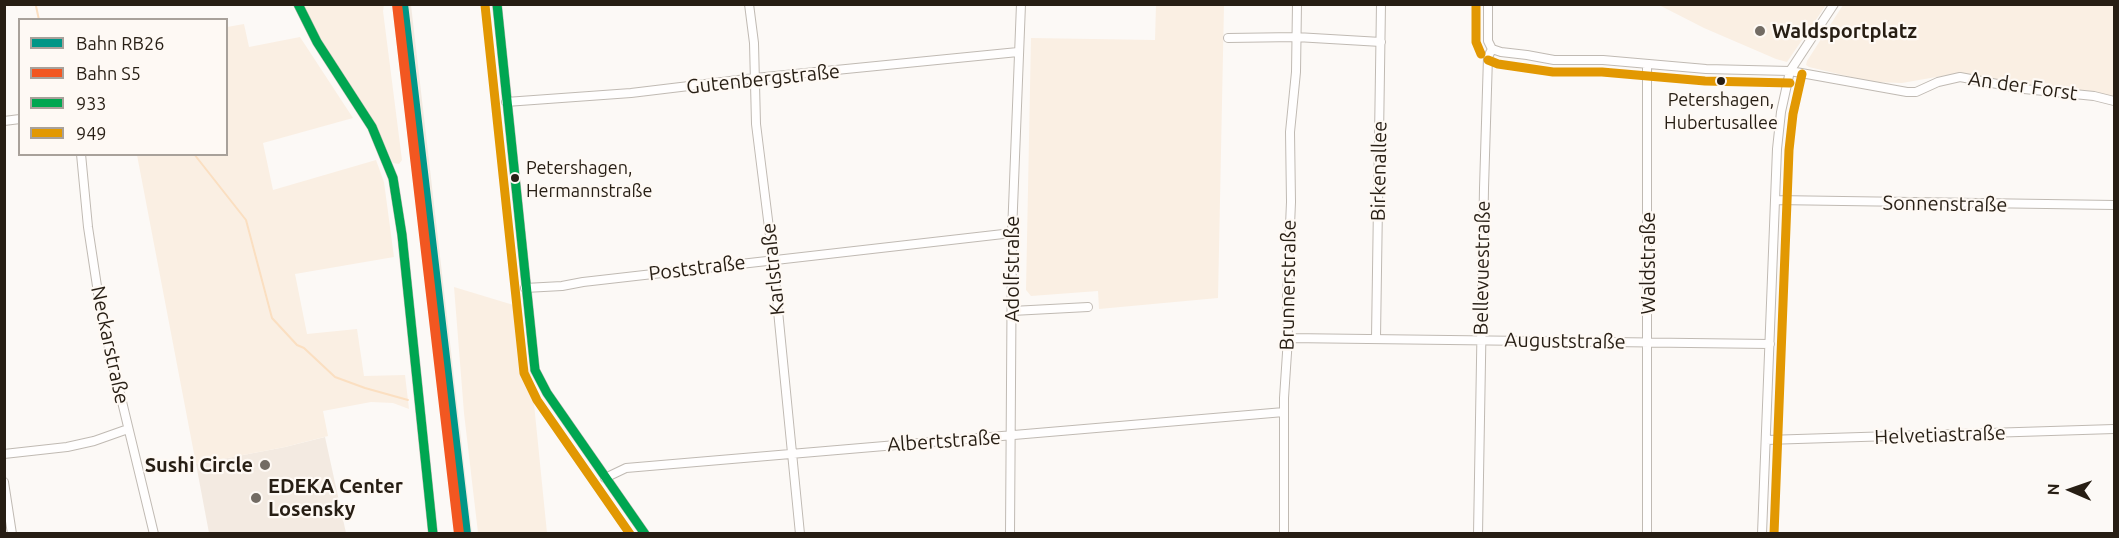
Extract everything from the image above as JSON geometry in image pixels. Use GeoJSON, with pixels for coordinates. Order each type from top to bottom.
{"type":"FeatureCollection","features":[{"type":"Feature","properties":{"kind":"street"},"geometry":{"type":"LineString","coordinates":[[298,4],[317,42],[372,127],[393,178],[402,235],[433,534]]}},
{"type":"Feature","properties":{"kind":"street"},"geometry":{"type":"LineString","coordinates":[[497,4],[525,288],[533,361],[538,379],[645,534]]}},
{"type":"Feature","properties":{"kind":"street","name":"Karlstraße"},"geometry":{"type":"LineString","coordinates":[[749,4],[754,43],[756,124],[800,534]]}},
{"type":"Feature","properties":{"kind":"street","name":"Adolfstraße"},"geometry":{"type":"LineString","coordinates":[[1010,534],[1012,233],[1020,4]]}},
{"type":"Feature","properties":{"kind":"street","name":"Brunnerstraße"},"geometry":{"type":"LineString","coordinates":[[1284,534],[1284,412],[1291,202],[1290,132],[1296,72],[1297,4]]}},
{"type":"Feature","properties":{"kind":"street","name":"Birkenallee"},"geometry":{"type":"LineString","coordinates":[[1376,338],[1382,4]]}},
{"type":"Feature","properties":{"kind":"street","name":"Bellevuestraße"},"geometry":{"type":"LineString","coordinates":[[1478,534],[1488,57],[1492,49],[1488,41],[1488,4]]}},
{"type":"Feature","properties":{"kind":"street"},"geometry":{"type":"LineString","coordinates":[[1762,534],[1778,131],[1790,71],[1834,4]]}},
{"type":"Feature","properties":{"kind":"street"},"geometry":{"type":"LineString","coordinates":[[1228,38],[1296,37],[1381,42]]}},
{"type":"Feature","properties":{"kind":"street","name":"An der Forst"},"geometry":{"type":"LineString","coordinates":[[1492,49],[1554,60],[1603,60],[1706,69],[1790,71],[1906,92],[1916,92],[1938,81],[1960,77],[2115,101]]}},
{"type":"Feature","properties":{"kind":"street","name":"Gutenbergstraße"},"geometry":{"type":"LineString","coordinates":[[506,102],[631,93],[755,78],[1018,52]]}},
{"type":"Feature","properties":{"kind":"street","name":"Waldstraße"},"geometry":{"type":"LineString","coordinates":[[1647,64],[1647,534]]}},
{"type":"Feature","properties":{"kind":"street","name":"Neckarstraße"},"geometry":{"type":"LineString","coordinates":[[81,156],[88,227],[102,319],[154,534]]}},
{"type":"Feature","properties":{"kind":"street","name":"Sonnenstraße"},"geometry":{"type":"LineString","coordinates":[[1775,200],[2115,206]]}},
{"type":"Feature","properties":{"kind":"street","name":"Poststraße"},"geometry":{"type":"LineString","coordinates":[[525,288],[562,286],[1012,233]]}},
{"type":"Feature","properties":{"kind":"street"},"geometry":{"type":"LineString","coordinates":[[1012,311],[1088,307]]}},
{"type":"Feature","properties":{"kind":"street","name":"Auguststraße"},"geometry":{"type":"LineString","coordinates":[[1288,338],[1770,344]]}},
{"type":"Feature","properties":{"kind":"street","name":"Albertstraße"},"geometry":{"type":"LineString","coordinates":[[605,478],[626,468],[792,452],[1284,412]]}},
{"type":"Feature","properties":{"kind":"street"},"geometry":{"type":"LineString","coordinates":[[4,454],[74,446],[128,429]]}},
{"type":"Feature","properties":{"kind":"street","name":"Helvetiastraße"},"geometry":{"type":"LineString","coordinates":[[1766,440],[2115,429]]}},
{"type":"Feature","properties":{"kind":"street"},"geometry":{"type":"LineString","coordinates":[[4,482],[12,534]]}},
{"type":"Feature","properties":{"kind":"shaded area"},"geometry":{"type":"Polygon","coordinates":[[[302,5],[384,5],[402,160],[399,164],[393,163],[378,131],[302,5]]]}},
{"type":"Feature","properties":{"kind":"shaded area"},"geometry":{"type":"Polygon","coordinates":[[[392,5],[411,5],[472,533],[455,533],[392,5]]]}},
{"type":"Feature","properties":{"kind":"shaded area"},"geometry":{"type":"Polygon","coordinates":[[[1156,5],[1224,5],[1218,298],[1099,309],[1098,291],[1031,296],[1026,290],[1031,38],[1155,40],[1156,5]]]}},
{"type":"Feature","properties":{"kind":"shaded area","name":"Waldsportplatz"},"geometry":{"type":"Polygon","coordinates":[[[1659,5],[1826,5],[1787,62],[1704,28],[1659,5]]]}},
{"type":"Feature","properties":{"kind":"shaded area"},"geometry":{"type":"Polygon","coordinates":[[[1843,5],[2114,5],[2114,98],[1959,73],[1902,83],[1872,82],[1809,67],[1806,65],[1807,61],[1843,5]]]}},
{"type":"Feature","properties":{"kind":"shaded area"},"geometry":{"type":"Polygon","coordinates":[[[244,24],[249,47],[300,37],[353,118],[263,143],[273,190],[376,160],[384,182],[394,257],[295,274],[307,334],[357,329],[364,376],[405,375],[409,409],[393,403],[371,402],[323,411],[328,436],[285,447],[196,464],[137,156],[228,156],[228,27],[244,24]]]}},
{"type":"Feature","properties":{"kind":"shaded area"},"geometry":{"type":"Polygon","coordinates":[[[454,287],[520,307],[524,355],[531,374],[547,533],[478,533],[464,413],[454,287]]]}},
{"type":"Feature","properties":{"kind":"shaded area"},"geometry":{"type":"Polygon","coordinates":[[[325,437],[346,533],[209,533],[196,464],[325,437]]]}},
{"type":"Feature","properties":{"kind":"waterway"},"geometry":{"type":"LineString","coordinates":[[36,6],[39,18]]}},
{"type":"Feature","properties":{"kind":"waterway"},"geometry":{"type":"LineString","coordinates":[[196,156],[246,220],[272,318],[297,345],[304,348],[335,377],[408,400]]}},
{"type":"Feature","properties":{"kind":"rail line","name":"S5"},"geometry":{"type":"LineString","coordinates":[[397,4],[459,534]]}},
{"type":"Feature","properties":{"kind":"rail line","name":"RB26"},"geometry":{"type":"LineString","coordinates":[[403,4],[466,534]]}},
{"type":"Feature","properties":{"kind":"transit line","name":"933"},"geometry":{"type":"LineString","coordinates":[[298,4],[317,42],[372,127],[393,178],[402,235],[433,534]]}},
{"type":"Feature","properties":{"kind":"transit line","name":"933"},"geometry":{"type":"LineString","coordinates":[[497,4],[535,370],[547,393],[645,534]]}},
{"type":"Feature","properties":{"kind":"transit line","name":"949"},"geometry":{"type":"LineString","coordinates":[[1476,4],[1476,42],[1481,54]]}},
{"type":"Feature","properties":{"kind":"transit line","name":"949"},"geometry":{"type":"LineString","coordinates":[[485,5],[524,373],[537,400],[630,534]]}},
{"type":"Feature","properties":{"kind":"transit line","name":"949"},"geometry":{"type":"LineString","coordinates":[[1488,60],[1498,64],[1553,72],[1602,72],[1705,81],[1790,83]]}},
{"type":"Feature","properties":{"kind":"transit line","name":"949"},"geometry":{"type":"LineString","coordinates":[[1774,534],[1789,150],[1793,114],[1802,74]]}},
{"type":"Feature","properties":{"kind":"place","name":"Waldsportplatz"},"geometry":{"type":"Point","coordinates":[1760,31]}},
{"type":"Feature","properties":{"kind":"place","name":"Petershagen, Hubertusallee"},"geometry":{"type":"Point","coordinates":[1721,81]}},
{"type":"Feature","properties":{"kind":"place","name":"Petershagen, Hermannstraße"},"geometry":{"type":"Point","coordinates":[515,178]}},
{"type":"Feature","properties":{"kind":"place","name":"Sushi Circle"},"geometry":{"type":"Point","coordinates":[265,465]}},
{"type":"Feature","properties":{"kind":"place","name":"EDEKA Center Losensky"},"geometry":{"type":"Point","coordinates":[256,498]}}]}
